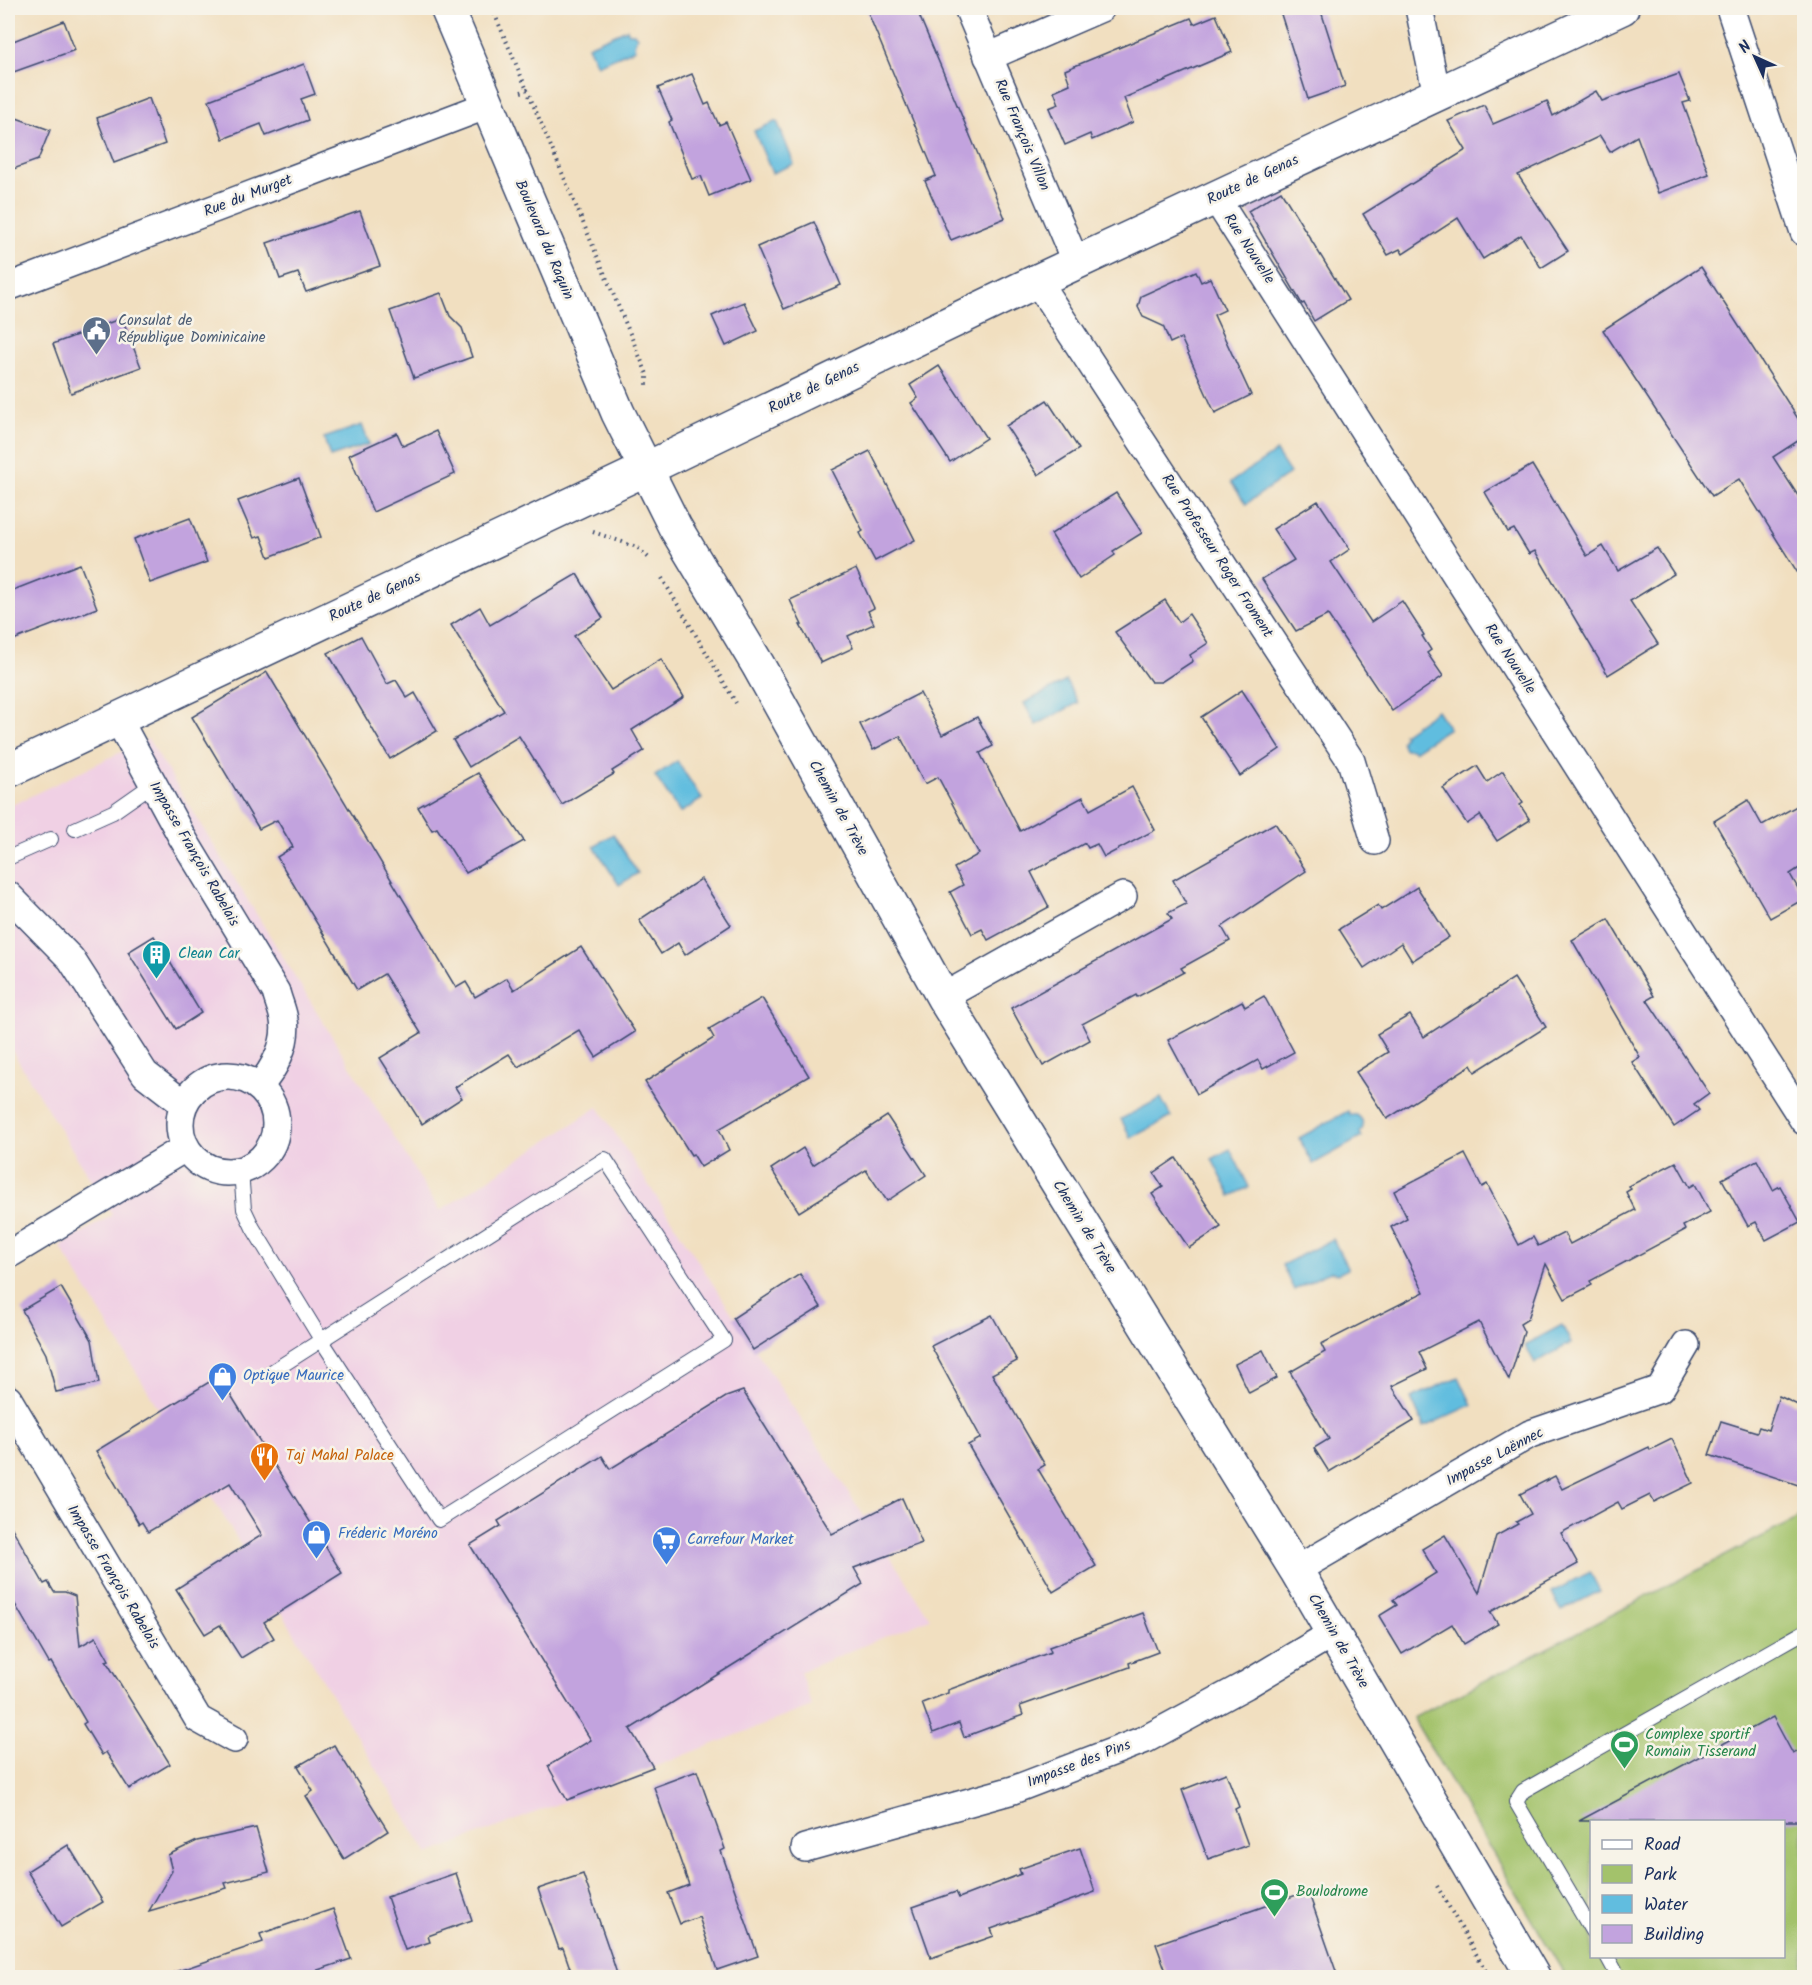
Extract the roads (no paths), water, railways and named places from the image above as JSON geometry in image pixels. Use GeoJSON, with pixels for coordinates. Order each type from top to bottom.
{"type":"FeatureCollection","features":[{"type":"Feature","properties":{"kind":"street","name":"Boulevard du Raquin"},"geometry":{"type":"LineString","coordinates":[[447,8],[618,413],[646,470]]}},
{"type":"Feature","properties":{"kind":"street","name":"Rue François Villon"},"geometry":{"type":"LineString","coordinates":[[968,8],[1077,263]]}},
{"type":"Feature","properties":{"kind":"street"},"geometry":{"type":"LineString","coordinates":[[988,57],[1101,8]]}},
{"type":"Feature","properties":{"kind":"street"},"geometry":{"type":"LineString","coordinates":[[1419,8],[1437,95]]}},
{"type":"Feature","properties":{"kind":"street","name":"Route de Genas"},"geometry":{"type":"LineString","coordinates":[[8,771],[646,470],[1037,281],[1622,8]]}},
{"type":"Feature","properties":{"kind":"street"},"geometry":{"type":"LineString","coordinates":[[1730,8],[1804,232]]}},
{"type":"Feature","properties":{"kind":"street","name":"Rue du Murget"},"geometry":{"type":"LineString","coordinates":[[8,287],[488,105]]}},
{"type":"Feature","properties":{"kind":"street","name":"Rue Nouvelle"},"geometry":{"type":"LineString","coordinates":[[1215,197],[1804,1121]]}},
{"type":"Feature","properties":{"kind":"street","name":"Rue Professeur Roger Froment"},"geometry":{"type":"LineString","coordinates":[[1037,281],[1351,761],[1375,841]]}},
{"type":"Feature","properties":{"kind":"street","name":"Chemin de Trève"},"geometry":{"type":"LineString","coordinates":[[646,470],[675,527],[758,664],[943,997],[1296,1570],[1534,1977]]}},
{"type":"Feature","properties":{"kind":"street","name":"Impasse François Rabelais"},"geometry":{"type":"LineString","coordinates":[[118,719],[182,837],[276,993],[284,1021],[284,1035],[272,1070],[259,1086]]}},
{"type":"Feature","properties":{"kind":"street"},"geometry":{"type":"LineString","coordinates":[[8,895],[71,959],[145,1074],[184,1104]]}},
{"type":"Feature","properties":{"kind":"street"},"geometry":{"type":"LineString","coordinates":[[943,997],[1123,896]]}},
{"type":"Feature","properties":{"kind":"street"},"geometry":{"type":"LineString","coordinates":[[221,1076],[247,1079],[259,1086],[269,1098],[275,1111],[275,1134],[266,1154],[255,1165],[241,1171],[225,1173],[209,1169],[195,1161],[185,1148],[180,1135],[179,1122],[188,1096],[208,1079],[221,1076]]}},
{"type":"Feature","properties":{"kind":"street"},"geometry":{"type":"LineString","coordinates":[[8,1255],[185,1148]]}},
{"type":"Feature","properties":{"kind":"street","name":"Impasse Laënnec"},"geometry":{"type":"LineString","coordinates":[[1296,1570],[1530,1434],[1659,1389],[1686,1345]]}},
{"type":"Feature","properties":{"kind":"street","name":"Impasse François Rabelais"},"geometry":{"type":"LineString","coordinates":[[8,1399],[198,1719],[234,1739]]}},
{"type":"Feature","properties":{"kind":"street","name":"Impasse des Pins"},"geometry":{"type":"LineString","coordinates":[[805,1848],[1013,1790],[1146,1738],[1246,1685],[1333,1633]]}},
{"type":"Feature","properties":{"kind":"lane"},"geometry":{"type":"LineString","coordinates":[[75,829],[113,812],[153,784]]}},
{"type":"Feature","properties":{"kind":"lane"},"geometry":{"type":"LineString","coordinates":[[8,858],[51,839]]}},
{"type":"Feature","properties":{"kind":"lane"},"geometry":{"type":"LineString","coordinates":[[241,1171],[244,1209],[253,1227],[322,1341],[439,1520],[724,1340],[605,1159],[322,1341],[273,1371]]}},
{"type":"Feature","properties":{"kind":"lane"},"geometry":{"type":"LineString","coordinates":[[1590,1928],[1516,1803],[1523,1791],[1804,1632]]}},
{"type":"Feature","properties":{"kind":"lane"},"geometry":{"type":"LineString","coordinates":[[1608,1958],[1619,1977]]}},
{"type":"Feature","properties":{"kind":"water"},"geometry":{"type":"Polygon","coordinates":[[[627,29],[629,33],[634,33],[637,37],[635,49],[597,65],[588,46],[627,29]]]}},
{"type":"Feature","properties":{"kind":"water"},"geometry":{"type":"Polygon","coordinates":[[[777,121],[794,164],[772,173],[754,131],[777,121]]]}},
{"type":"Feature","properties":{"kind":"water"},"geometry":{"type":"Polygon","coordinates":[[[362,425],[369,444],[330,457],[324,438],[362,425]]]}},
{"type":"Feature","properties":{"kind":"water"},"geometry":{"type":"Polygon","coordinates":[[[1276,452],[1290,473],[1246,504],[1231,482],[1276,452]]]}},
{"type":"Feature","properties":{"kind":"water"},"geometry":{"type":"Polygon","coordinates":[[[1066,681],[1078,703],[1036,725],[1024,703],[1066,681]]]}},
{"type":"Feature","properties":{"kind":"water"},"geometry":{"type":"Polygon","coordinates":[[[1437,710],[1449,728],[1414,751],[1404,749],[1401,741],[1403,734],[1437,710]]]}},
{"type":"Feature","properties":{"kind":"water"},"geometry":{"type":"Polygon","coordinates":[[[677,761],[702,799],[680,813],[655,776],[677,761]]]}},
{"type":"Feature","properties":{"kind":"water"},"geometry":{"type":"Polygon","coordinates":[[[613,834],[638,873],[619,885],[594,846],[613,834]]]}},
{"type":"Feature","properties":{"kind":"water"},"geometry":{"type":"Polygon","coordinates":[[[1161,1098],[1171,1117],[1131,1138],[1121,1119],[1161,1098]]]}},
{"type":"Feature","properties":{"kind":"water"},"geometry":{"type":"Polygon","coordinates":[[[1348,1111],[1350,1115],[1357,1115],[1362,1120],[1363,1127],[1360,1133],[1362,1137],[1313,1164],[1299,1138],[1348,1111]]]}},
{"type":"Feature","properties":{"kind":"water"},"geometry":{"type":"Polygon","coordinates":[[[1230,1149],[1249,1187],[1231,1196],[1212,1159],[1230,1149]]]}},
{"type":"Feature","properties":{"kind":"water"},"geometry":{"type":"Polygon","coordinates":[[[1333,1239],[1348,1269],[1338,1274],[1330,1271],[1294,1290],[1282,1265],[1333,1239]]]}},
{"type":"Feature","properties":{"kind":"water"},"geometry":{"type":"Polygon","coordinates":[[[1562,1325],[1571,1343],[1535,1363],[1525,1345],[1562,1325]]]}},
{"type":"Feature","properties":{"kind":"water"},"geometry":{"type":"Polygon","coordinates":[[[1459,1377],[1472,1405],[1424,1427],[1411,1398],[1459,1377]]]}},
{"type":"Feature","properties":{"kind":"water"},"geometry":{"type":"Polygon","coordinates":[[[1590,1572],[1600,1591],[1561,1611],[1552,1592],[1590,1572]]]}},
{"type":"Feature","properties":{"kind":"place","name":"Consulat de République Dominicaine"},"geometry":{"type":"Point","coordinates":[97,356]}},
{"type":"Feature","properties":{"kind":"place","name":"Clean Car"},"geometry":{"type":"Point","coordinates":[157,980]}},
{"type":"Feature","properties":{"kind":"place","name":"Optique Maurice"},"geometry":{"type":"Point","coordinates":[222,1402]}},
{"type":"Feature","properties":{"kind":"place","name":"Taj Mahal Palace"},"geometry":{"type":"Point","coordinates":[265,1482]}},
{"type":"Feature","properties":{"kind":"place","name":"Fréderic Moréno"},"geometry":{"type":"Point","coordinates":[317,1560]}},
{"type":"Feature","properties":{"kind":"place","name":"Carrefour Market"},"geometry":{"type":"Point","coordinates":[666,1566]}},
{"type":"Feature","properties":{"kind":"place","name":"Complexe sportif Romain Tisserand"},"geometry":{"type":"Point","coordinates":[1624,1770]}},
{"type":"Feature","properties":{"kind":"place","name":"Boulodrome"},"geometry":{"type":"Point","coordinates":[1275,1918]}}]}
